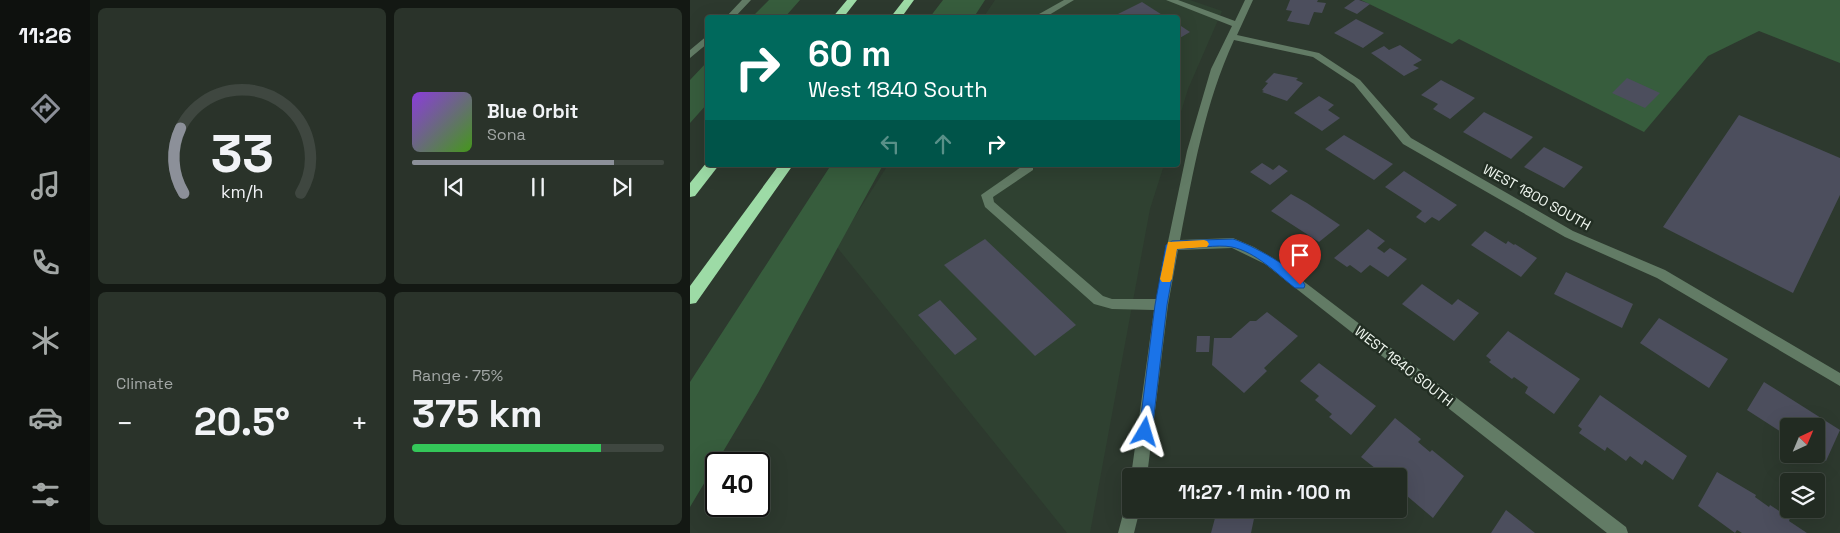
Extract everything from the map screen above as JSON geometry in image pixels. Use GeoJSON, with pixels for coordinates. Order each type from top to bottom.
{"type":"FeatureCollection","features":[{"type":"Feature","properties":{"kind":"highway"},"geometry":{"type":"LineString","coordinates":[[840,15],[852,0]]}},
{"type":"Feature","properties":{"kind":"highway"},"geometry":{"type":"LineString","coordinates":[[897,15],[909,0]]}},
{"type":"Feature","properties":{"kind":"highway"},"geometry":{"type":"LineString","coordinates":[[690,192],[710,167]]}},
{"type":"Feature","properties":{"kind":"highway"},"geometry":{"type":"LineString","coordinates":[[690,298],[785,167]]}},
{"type":"Feature","properties":{"kind":"street"},"geometry":{"type":"LineString","coordinates":[[732,15],[747,0]]}},
{"type":"Feature","properties":{"kind":"street"},"geometry":{"type":"LineString","coordinates":[[1042,15],[1070,0]]}},
{"type":"Feature","properties":{"kind":"street"},"geometry":{"type":"LineString","coordinates":[[1170,0],[1237,25]]}},
{"type":"Feature","properties":{"kind":"street"},"geometry":{"type":"LineString","coordinates":[[1140,468],[1161,305],[1192,152],[1216,69],[1249,0]]}},
{"type":"Feature","properties":{"kind":"street","name":"WEST 1800 SOUTH"},"geometry":{"type":"LineString","coordinates":[[1232,37],[1316,55],[1357,82],[1407,140],[1569,234],[1661,274],[1840,380]]}},
{"type":"Feature","properties":{"kind":"street"},"geometry":{"type":"LineString","coordinates":[[690,55],[705,41]]}},
{"type":"Feature","properties":{"kind":"street"},"geometry":{"type":"LineString","coordinates":[[1029,167],[987,195],[989,204],[1099,300],[1112,304],[1161,305]]}},
{"type":"Feature","properties":{"kind":"street","name":"WEST 1840 SOUTH"},"geometry":{"type":"LineString","coordinates":[[1172,245],[1233,243],[1269,261],[1620,533]]}},
{"type":"Feature","properties":{"kind":"street"},"geometry":{"type":"LineString","coordinates":[[1126,533],[1130,518]]}},
{"type":"Feature","properties":{"kind":"shaded area"},"geometry":{"type":"Polygon","coordinates":[[[995,0],[1190,0],[1222,11],[1188,89],[1180,115],[1180,15],[985,15],[995,0]]]}},
{"type":"Feature","properties":{"kind":"shaded area"},"geometry":{"type":"Polygon","coordinates":[[[887,167],[1163,167],[1150,209],[1090,533],[1067,533],[836,246],[887,167]]]}},
{"type":"Feature","properties":{"kind":"green space"},"geometry":{"type":"Polygon","coordinates":[[[769,0],[800,0],[787,15],[754,15],[769,0]]]}},
{"type":"Feature","properties":{"kind":"green space"},"geometry":{"type":"Polygon","coordinates":[[[943,0],[985,0],[975,15],[932,15],[943,0]]]}},
{"type":"Feature","properties":{"kind":"green space"},"geometry":{"type":"Polygon","coordinates":[[[1361,0],[1840,0],[1840,63],[1759,31],[1708,56],[1644,132],[1459,39],[1452,44],[1361,0]]]}},
{"type":"Feature","properties":{"kind":"green space"},"geometry":{"type":"Polygon","coordinates":[[[705,64],[705,106],[690,123],[690,80],[705,64]]]}},
{"type":"Feature","properties":{"kind":"green space"},"geometry":{"type":"Polygon","coordinates":[[[830,167],[882,167],[758,393],[723,452],[705,452],[705,482],[690,507],[690,382],[830,167]]]}},
{"type":"Feature","properties":{"kind":"building"},"geometry":{"type":"Polygon","coordinates":[[[1290,0],[1318,0],[1317,2],[1326,3],[1322,13],[1314,12],[1309,25],[1287,21],[1292,11],[1286,10],[1290,0]]]}},
{"type":"Feature","properties":{"kind":"building"},"geometry":{"type":"Polygon","coordinates":[[[1355,0],[1370,4],[1357,14],[1344,8],[1355,0]]]}},
{"type":"Feature","properties":{"kind":"building"},"geometry":{"type":"Polygon","coordinates":[[[1142,2],[1162,15],[1116,15],[1142,2]]]}},
{"type":"Feature","properties":{"kind":"building"},"geometry":{"type":"Polygon","coordinates":[[[1356,19],[1384,33],[1363,48],[1334,33],[1356,19]]]}},
{"type":"Feature","properties":{"kind":"building"},"geometry":{"type":"Polygon","coordinates":[[[1180,25],[1190,32],[1180,38],[1180,25]]]}},
{"type":"Feature","properties":{"kind":"building"},"geometry":{"type":"Polygon","coordinates":[[[1400,45],[1422,60],[1413,65],[1419,68],[1404,76],[1371,53],[1384,46],[1389,50],[1400,45]]]}},
{"type":"Feature","properties":{"kind":"building"},"geometry":{"type":"Polygon","coordinates":[[[1274,73],[1298,78],[1296,80],[1303,83],[1287,101],[1262,92],[1268,83],[1265,82],[1274,73]]]}},
{"type":"Feature","properties":{"kind":"building"},"geometry":{"type":"Polygon","coordinates":[[[1627,78],[1660,93],[1645,108],[1612,93],[1627,78]]]}},
{"type":"Feature","properties":{"kind":"building"},"geometry":{"type":"Polygon","coordinates":[[[1441,80],[1475,98],[1450,119],[1433,109],[1438,104],[1421,95],[1441,80]]]}},
{"type":"Feature","properties":{"kind":"building"},"geometry":{"type":"Polygon","coordinates":[[[1319,96],[1334,105],[1328,110],[1340,118],[1322,131],[1294,113],[1319,96]]]}},
{"type":"Feature","properties":{"kind":"building"},"geometry":{"type":"Polygon","coordinates":[[[1484,112],[1533,137],[1511,159],[1463,132],[1484,112]]]}},
{"type":"Feature","properties":{"kind":"building"},"geometry":{"type":"Polygon","coordinates":[[[1739,115],[1840,158],[1840,195],[1793,293],[1663,227],[1739,115]]]}},
{"type":"Feature","properties":{"kind":"building"},"geometry":{"type":"Polygon","coordinates":[[[1344,135],[1393,164],[1374,180],[1325,149],[1344,135]]]}},
{"type":"Feature","properties":{"kind":"building"},"geometry":{"type":"Polygon","coordinates":[[[1544,147],[1583,167],[1564,188],[1524,167],[1544,147]]]}},
{"type":"Feature","properties":{"kind":"building"},"geometry":{"type":"Polygon","coordinates":[[[1262,163],[1273,170],[1279,165],[1288,171],[1270,185],[1250,172],[1262,163]]]}},
{"type":"Feature","properties":{"kind":"building"},"geometry":{"type":"Polygon","coordinates":[[[1404,171],[1457,205],[1439,221],[1432,217],[1425,223],[1416,217],[1422,211],[1385,187],[1404,171]]]}},
{"type":"Feature","properties":{"kind":"building"},"geometry":{"type":"Polygon","coordinates":[[[1291,194],[1340,225],[1319,242],[1271,211],[1291,194]]]}},
{"type":"Feature","properties":{"kind":"building"},"geometry":{"type":"Polygon","coordinates":[[[1368,229],[1385,241],[1377,248],[1384,253],[1390,248],[1407,259],[1388,277],[1370,265],[1361,273],[1350,265],[1347,267],[1334,258],[1368,229]]]}},
{"type":"Feature","properties":{"kind":"building"},"geometry":{"type":"Polygon","coordinates":[[[1485,231],[1506,244],[1508,241],[1515,244],[1537,258],[1521,277],[1471,245],[1485,231]]]}},
{"type":"Feature","properties":{"kind":"building"},"geometry":{"type":"Polygon","coordinates":[[[985,239],[1076,325],[1035,356],[944,265],[985,239]]]}},
{"type":"Feature","properties":{"kind":"building"},"geometry":{"type":"Polygon","coordinates":[[[1566,272],[1633,304],[1622,328],[1554,294],[1566,272]]]}},
{"type":"Feature","properties":{"kind":"building"},"geometry":{"type":"Polygon","coordinates":[[[1422,284],[1452,305],[1458,299],[1479,313],[1454,341],[1402,304],[1422,284]]]}},
{"type":"Feature","properties":{"kind":"building"},"geometry":{"type":"Polygon","coordinates":[[[940,300],[977,339],[955,355],[918,315],[940,300]]]}},
{"type":"Feature","properties":{"kind":"building"},"geometry":{"type":"Polygon","coordinates":[[[1267,312],[1298,336],[1264,368],[1267,371],[1244,393],[1212,365],[1214,338],[1231,338],[1250,321],[1256,321],[1267,312]]]}},
{"type":"Feature","properties":{"kind":"building"},"geometry":{"type":"Polygon","coordinates":[[[1659,318],[1728,359],[1709,388],[1640,343],[1659,318]]]}},
{"type":"Feature","properties":{"kind":"building"},"geometry":{"type":"Polygon","coordinates":[[[1508,331],[1580,379],[1554,414],[1525,393],[1528,387],[1514,377],[1512,379],[1489,362],[1491,360],[1486,356],[1508,331]]]}},
{"type":"Feature","properties":{"kind":"building"},"geometry":{"type":"Polygon","coordinates":[[[1197,336],[1210,336],[1209,352],[1196,352],[1197,336]]]}},
{"type":"Feature","properties":{"kind":"building"},"geometry":{"type":"Polygon","coordinates":[[[1319,363],[1376,406],[1351,435],[1329,417],[1332,414],[1315,400],[1319,396],[1300,381],[1319,363]]]}},
{"type":"Feature","properties":{"kind":"building"},"geometry":{"type":"Polygon","coordinates":[[[1764,382],[1821,418],[1780,418],[1780,431],[1747,410],[1764,382]]]}},
{"type":"Feature","properties":{"kind":"building"},"geometry":{"type":"Polygon","coordinates":[[[1600,395],[1687,456],[1673,480],[1645,460],[1642,465],[1630,456],[1626,461],[1607,447],[1605,451],[1579,433],[1582,429],[1578,426],[1600,395]]]}},
{"type":"Feature","properties":{"kind":"building"},"geometry":{"type":"Polygon","coordinates":[[[1395,418],[1421,439],[1418,442],[1430,452],[1432,450],[1464,476],[1433,518],[1407,496],[1407,468],[1375,468],[1361,457],[1395,418]]]}},
{"type":"Feature","properties":{"kind":"building"},"geometry":{"type":"Polygon","coordinates":[[[1825,421],[1840,430],[1825,460],[1825,421]]]}},
{"type":"Feature","properties":{"kind":"building"},"geometry":{"type":"Polygon","coordinates":[[[1717,472],[1756,495],[1755,497],[1769,507],[1770,505],[1780,512],[1780,518],[1790,518],[1789,521],[1807,533],[1742,533],[1737,530],[1735,533],[1698,506],[1717,472]]]}},
{"type":"Feature","properties":{"kind":"building"},"geometry":{"type":"Polygon","coordinates":[[[1506,510],[1535,533],[1491,533],[1506,510]]]}},
{"type":"Feature","properties":{"kind":"building"},"geometry":{"type":"Polygon","coordinates":[[[1215,518],[1254,518],[1251,533],[1211,533],[1215,518]]]}},
{"type":"Feature","properties":{"kind":"slow traffic"},"geometry":{"type":"LineString","coordinates":[[1166,279],[1172,245],[1204,244]]}},
{"type":"Feature","properties":{"kind":"route"},"geometry":{"type":"LineString","coordinates":[[1145,432],[1161,305],[1172,245],[1233,243],[1269,261],[1300,285]]}}]}
